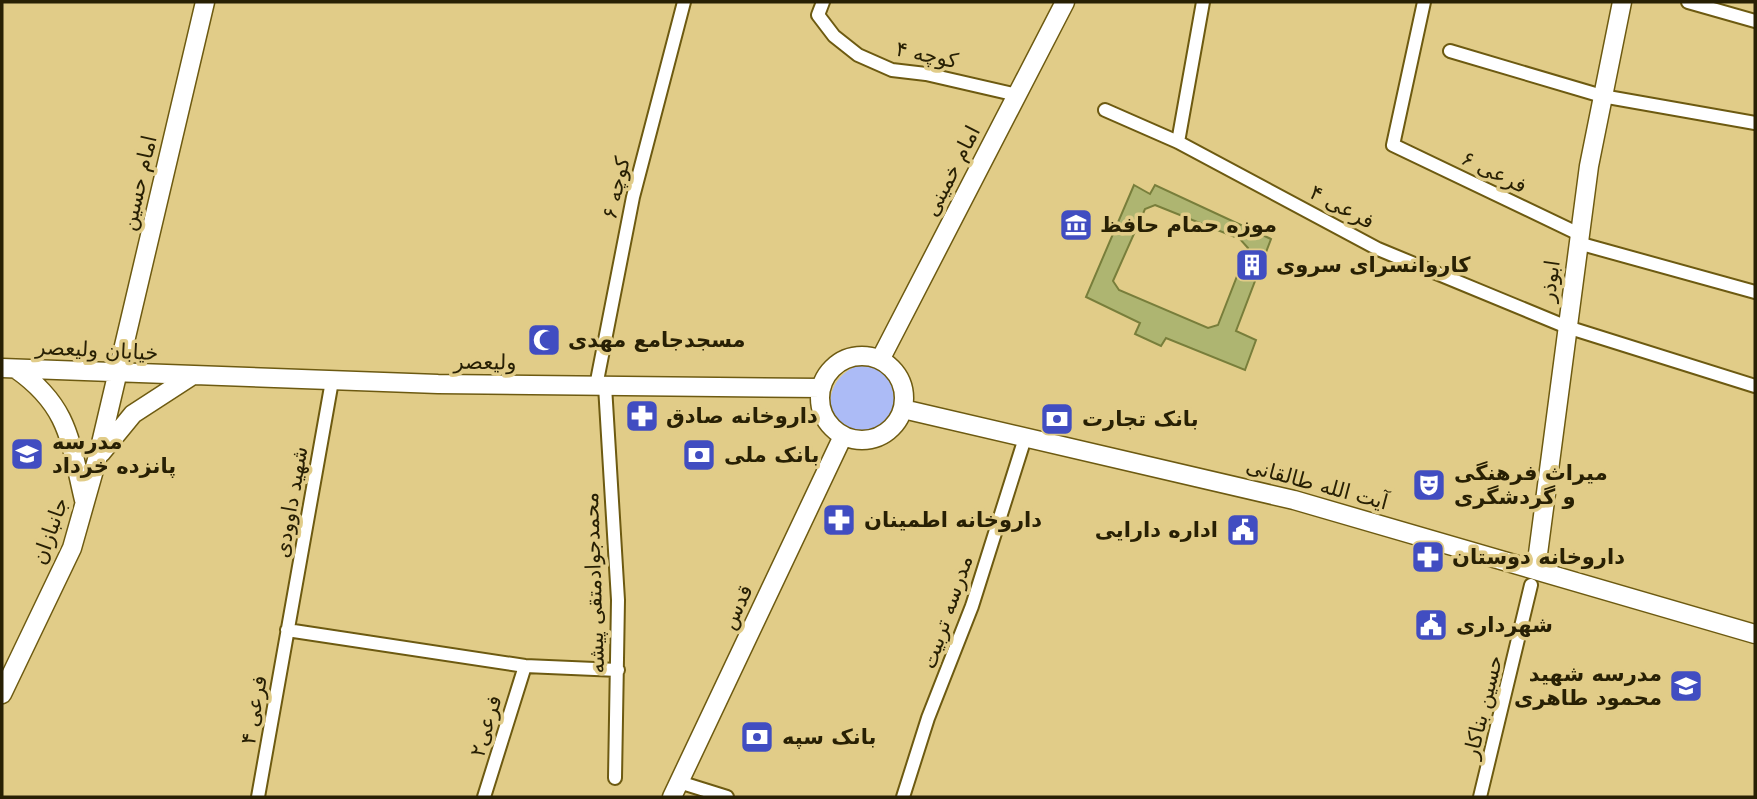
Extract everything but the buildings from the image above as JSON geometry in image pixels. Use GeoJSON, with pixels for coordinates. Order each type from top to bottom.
{"type":"FeatureCollection","features":[{"type":"Feature","properties":{"kind":"main road","name":"امام حسین"},"geometry":{"type":"LineString","coordinates":[[118,374],[205,2]]}},
{"type":"Feature","properties":{"kind":"main road","name":"امام خمینی"},"geometry":{"type":"LineString","coordinates":[[880,360],[1065,2]]}},
{"type":"Feature","properties":{"kind":"main road","name":"ابوذر"},"geometry":{"type":"LineString","coordinates":[[1533,577],[1579,239],[1602,96],[1622,2]]}},
{"type":"Feature","properties":{"kind":"main road"},"geometry":{"type":"LineString","coordinates":[[856,357],[880,360],[892,369],[901,381],[905,395],[903,409],[890,430],[880,437],[855,440],[843,436],[831,428],[823,416],[821,388],[826,376],[844,360],[856,357]]}},
{"type":"Feature","properties":{"kind":"main road","name":"خیابان ولیعصر"},"geometry":{"type":"LineString","coordinates":[[9,369],[190,377]]}},
{"type":"Feature","properties":{"kind":"main road"},"geometry":{"type":"LineString","coordinates":[[9,369],[39,385],[55,404],[68,429],[85,504]]}},
{"type":"Feature","properties":{"kind":"main road","name":"جانبازان"},"geometry":{"type":"LineString","coordinates":[[2,694],[72,548],[118,374]]}},
{"type":"Feature","properties":{"kind":"main road","name":"ولیعصر"},"geometry":{"type":"LineString","coordinates":[[190,377],[821,388]]}},
{"type":"Feature","properties":{"kind":"main road"},"geometry":{"type":"LineString","coordinates":[[98,456],[133,414],[190,377]]}},
{"type":"Feature","properties":{"kind":"main road","name":"آیت الله طالقانی"},"geometry":{"type":"LineString","coordinates":[[903,409],[1294,500],[1533,577],[1755,634]]}},
{"type":"Feature","properties":{"kind":"main road","name":"قدس"},"geometry":{"type":"LineString","coordinates":[[676,790],[843,436]]}},
{"type":"Feature","properties":{"kind":"street","name":"۶ کوچه"},"geometry":{"type":"LineString","coordinates":[[601,386],[633,197],[684,2]]}},
{"type":"Feature","properties":{"kind":"street","name":"کوچه ۴"},"geometry":{"type":"LineString","coordinates":[[823,2],[818,15],[834,36],[858,55],[892,70],[926,74],[1017,95]]}},
{"type":"Feature","properties":{"kind":"street"},"geometry":{"type":"LineString","coordinates":[[1178,142],[1203,2]]}},
{"type":"Feature","properties":{"kind":"street","name":"فرعی ۶"},"geometry":{"type":"LineString","coordinates":[[1424,2],[1393,145],[1579,239],[1755,292]]}},
{"type":"Feature","properties":{"kind":"street"},"geometry":{"type":"LineString","coordinates":[[1688,2],[1755,21]]}},
{"type":"Feature","properties":{"kind":"street"},"geometry":{"type":"LineString","coordinates":[[1450,51],[1602,96],[1755,123]]}},
{"type":"Feature","properties":{"kind":"street","name":"فرعی ۴"},"geometry":{"type":"LineString","coordinates":[[1105,110],[1178,142],[1378,249],[1567,327],[1755,386]]}},
{"type":"Feature","properties":{"kind":"street","name":"شهید داوودی"},"geometry":{"type":"LineString","coordinates":[[287,630],[332,381]]}},
{"type":"Feature","properties":{"kind":"street","name":"محمدجوادمتقی پیشه"},"geometry":{"type":"LineString","coordinates":[[601,386],[618,600],[615,778]]}},
{"type":"Feature","properties":{"kind":"street","name":"مدرسه تربیت"},"geometry":{"type":"LineString","coordinates":[[903,797],[929,718],[972,606],[1025,438]]}},
{"type":"Feature","properties":{"kind":"street","name":"حسین بناکار"},"geometry":{"type":"LineString","coordinates":[[1480,797],[1533,577]]}},
{"type":"Feature","properties":{"kind":"street"},"geometry":{"type":"LineString","coordinates":[[287,630],[525,666],[618,670]]}},
{"type":"Feature","properties":{"kind":"street","name":"فرعی ۴"},"geometry":{"type":"LineString","coordinates":[[258,797],[287,630]]}},
{"type":"Feature","properties":{"kind":"street","name":"فرعی۲"},"geometry":{"type":"LineString","coordinates":[[484,797],[525,666]]}},
{"type":"Feature","properties":{"kind":"street"},"geometry":{"type":"LineString","coordinates":[[676,790],[727,797]]}},
{"type":"Feature","properties":{"kind":"shaded area"},"geometry":{"type":"Polygon","coordinates":[[[857,366],[871,367],[887,376],[893,391],[898,421],[866,431],[848,428],[838,422],[832,413],[832,392],[845,372],[857,366]]]}},
{"type":"Feature","properties":{"kind":"place","name":"موزه حمام حافظ"},"geometry":{"type":"Point","coordinates":[1076,225]}},
{"type":"Feature","properties":{"kind":"place","name":"کاروانسرای سروی"},"geometry":{"type":"Point","coordinates":[1252,265]}},
{"type":"Feature","properties":{"kind":"place","name":"مسجدجامع مهدی"},"geometry":{"type":"Point","coordinates":[544,340]}},
{"type":"Feature","properties":{"kind":"place","name":"داروخانه صادق"},"geometry":{"type":"Point","coordinates":[642,416]}},
{"type":"Feature","properties":{"kind":"place","name":"بانک تجارت"},"geometry":{"type":"Point","coordinates":[1057,419]}},
{"type":"Feature","properties":{"kind":"place","name":"مدرسه پانزده خرداد"},"geometry":{"type":"Point","coordinates":[27,454]}},
{"type":"Feature","properties":{"kind":"place","name":"بانک ملی"},"geometry":{"type":"Point","coordinates":[699,455]}},
{"type":"Feature","properties":{"kind":"place","name":"میراث فرهنگی و گردشگری"},"geometry":{"type":"Point","coordinates":[1429,485]}},
{"type":"Feature","properties":{"kind":"place","name":"داروخانه اطمینان"},"geometry":{"type":"Point","coordinates":[839,520]}},
{"type":"Feature","properties":{"kind":"place","name":"اداره دارایی"},"geometry":{"type":"Point","coordinates":[1243,530]}},
{"type":"Feature","properties":{"kind":"place","name":"داروخانه دوستان"},"geometry":{"type":"Point","coordinates":[1428,557]}},
{"type":"Feature","properties":{"kind":"place","name":"شهرداری"},"geometry":{"type":"Point","coordinates":[1431,625]}},
{"type":"Feature","properties":{"kind":"place","name":"مدرسه شهید محمود طاهری"},"geometry":{"type":"Point","coordinates":[1686,686]}},
{"type":"Feature","properties":{"kind":"place","name":"بانک سپه"},"geometry":{"type":"Point","coordinates":[757,737]}}]}
